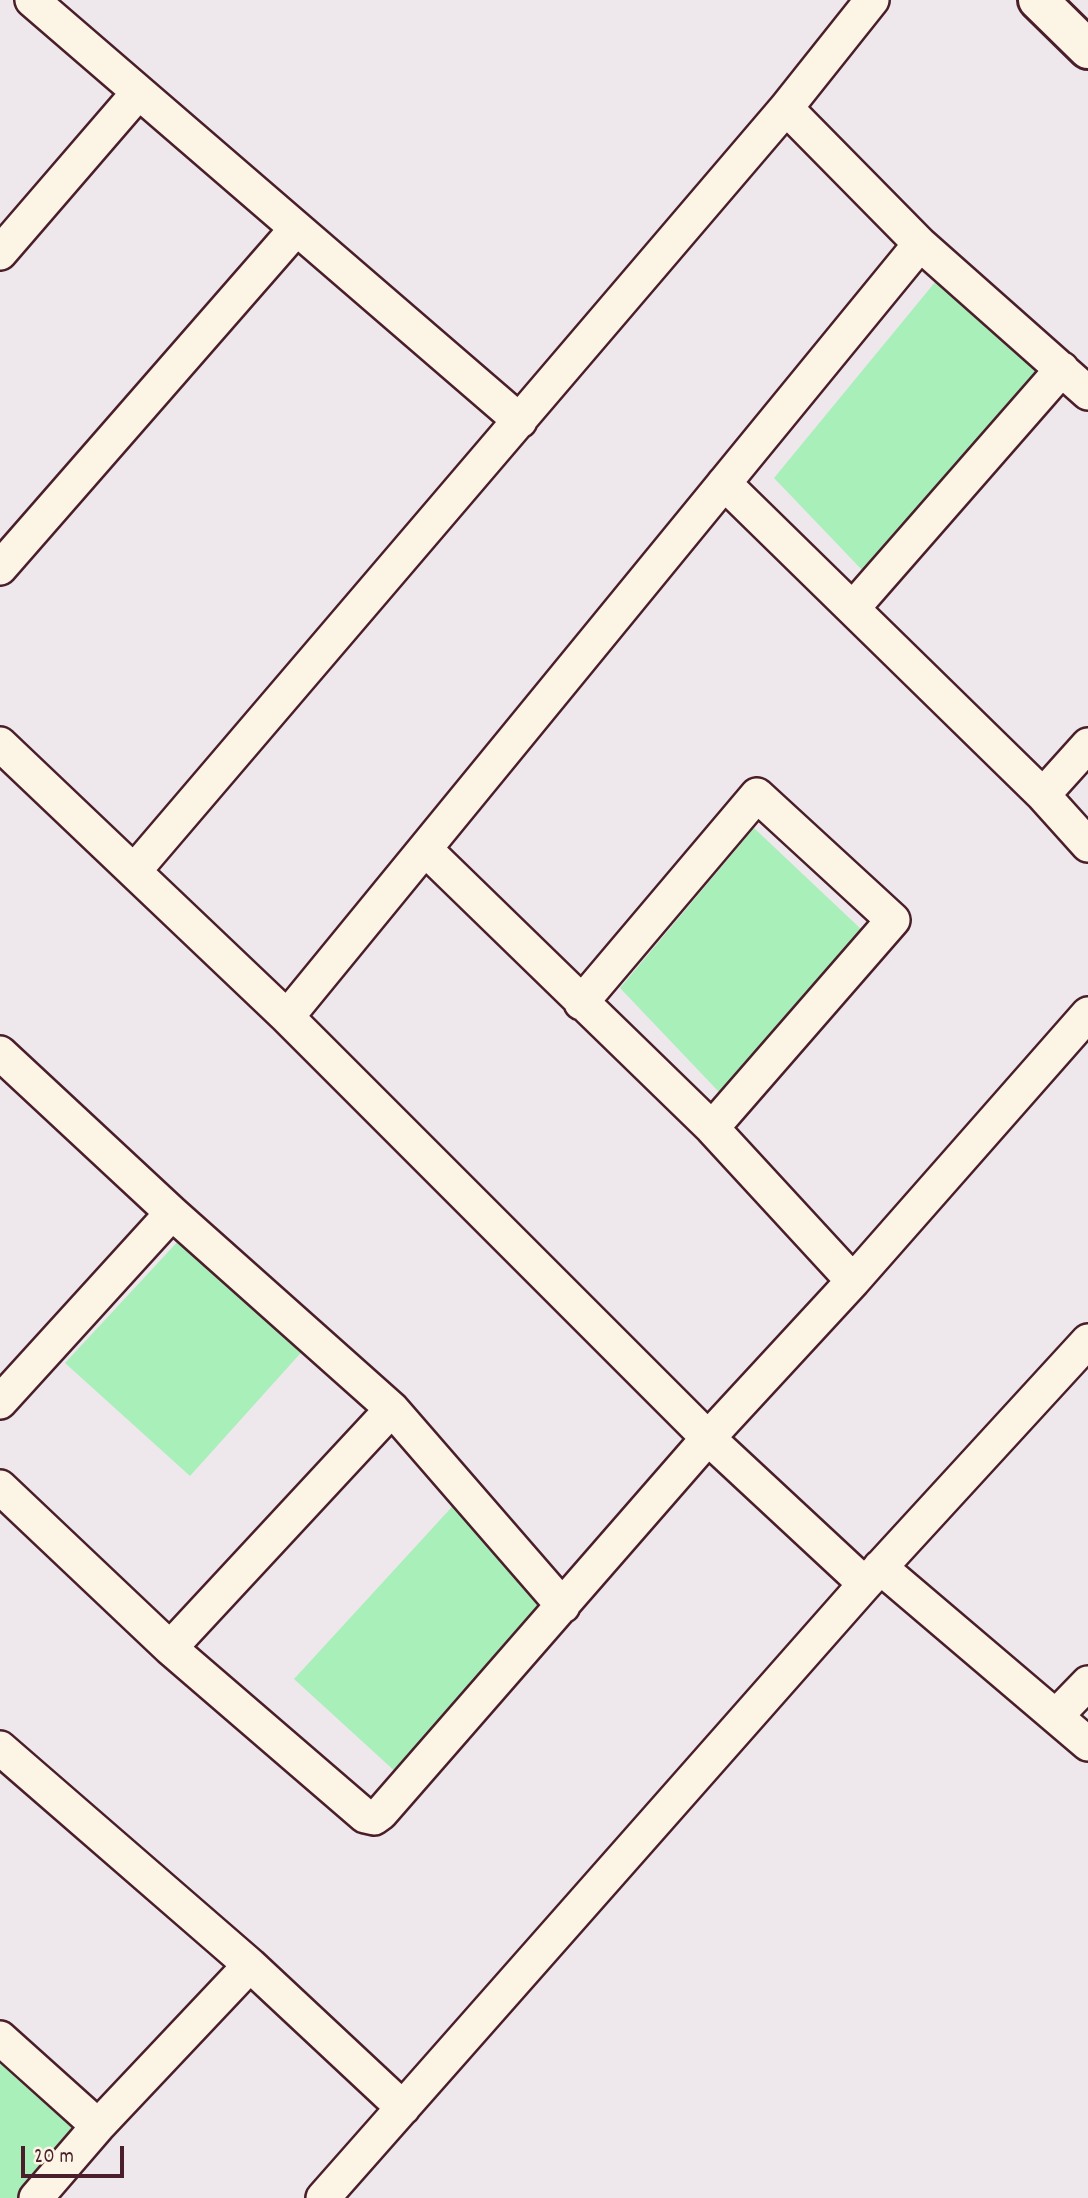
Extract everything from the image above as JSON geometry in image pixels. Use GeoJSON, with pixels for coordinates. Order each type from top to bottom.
{"type":"FeatureCollection","features":[{"type":"Feature","properties":{"kind":"main road"},"geometry":{"type":"LineString","coordinates":[[1038,0],[1088,49]]}},
{"type":"Feature","properties":{"kind":"street"},"geometry":{"type":"LineString","coordinates":[[32,0],[520,421]]}},
{"type":"Feature","properties":{"kind":"street"},"geometry":{"type":"LineString","coordinates":[[135,870],[786,108],[872,0]]}},
{"type":"Feature","properties":{"kind":"street"},"geometry":{"type":"LineString","coordinates":[[0,253],[138,93]]}},
{"type":"Feature","properties":{"kind":"street"},"geometry":{"type":"LineString","coordinates":[[786,108],[920,244],[1088,393]]}},
{"type":"Feature","properties":{"kind":"street"},"geometry":{"type":"LineString","coordinates":[[0,568],[296,229]]}},
{"type":"Feature","properties":{"kind":"street"},"geometry":{"type":"LineString","coordinates":[[287,1017],[920,244]]}},
{"type":"Feature","properties":{"kind":"street"},"geometry":{"type":"LineString","coordinates":[[853,608],[1062,369]]}},
{"type":"Feature","properties":{"kind":"street"},"geometry":{"type":"LineString","coordinates":[[724,483],[1043,795],[1088,845]]}},
{"type":"Feature","properties":{"kind":"street"},"geometry":{"type":"LineString","coordinates":[[0,744],[287,1017],[708,1438],[873,1576],[1056,1716],[1088,1744]]}},
{"type":"Feature","properties":{"kind":"street"},"geometry":{"type":"LineString","coordinates":[[1043,795],[1088,745]]}},
{"type":"Feature","properties":{"kind":"street"},"geometry":{"type":"LineString","coordinates":[[581,1003],[757,795],[893,920],[712,1128]]}},
{"type":"Feature","properties":{"kind":"street"},"geometry":{"type":"LineString","coordinates":[[425,849],[712,1128],[853,1281]]}},
{"type":"Feature","properties":{"kind":"street"},"geometry":{"type":"LineString","coordinates":[[0,1487],[170,1648],[365,1816],[374,1818],[708,1438],[853,1281],[1088,1014]]}},
{"type":"Feature","properties":{"kind":"street"},"geometry":{"type":"LineString","coordinates":[[0,1053],[172,1213],[392,1409],[563,1606]]}},
{"type":"Feature","properties":{"kind":"street"},"geometry":{"type":"LineString","coordinates":[[0,1402],[172,1213]]}},
{"type":"Feature","properties":{"kind":"street"},"geometry":{"type":"LineString","coordinates":[[323,2198],[873,1576],[1088,1341]]}},
{"type":"Feature","properties":{"kind":"street"},"geometry":{"type":"LineString","coordinates":[[170,1648],[392,1409]]}},
{"type":"Feature","properties":{"kind":"street"},"geometry":{"type":"LineString","coordinates":[[1056,1716],[1088,1683]]}},
{"type":"Feature","properties":{"kind":"street"},"geometry":{"type":"LineString","coordinates":[[0,1748],[250,1965],[403,2108]]}},
{"type":"Feature","properties":{"kind":"street"},"geometry":{"type":"LineString","coordinates":[[36,2198],[98,2126],[250,1965]]}},
{"type":"Feature","properties":{"kind":"street"},"geometry":{"type":"LineString","coordinates":[[0,2038],[98,2126]]}},
{"type":"Feature","properties":{"kind":"green space"},"geometry":{"type":"Polygon","coordinates":[[[945,270],[1058,366],[878,569],[863,571],[774,478],[945,270]]]}},
{"type":"Feature","properties":{"kind":"green space"},"geometry":{"type":"Polygon","coordinates":[[[754,828],[862,930],[719,1092],[620,988],[754,828]]]}},
{"type":"Feature","properties":{"kind":"green space"},"geometry":{"type":"Polygon","coordinates":[[[181,1238],[307,1346],[190,1476],[65,1363],[181,1238]]]}},
{"type":"Feature","properties":{"kind":"green space"},"geometry":{"type":"Polygon","coordinates":[[[461,1497],[557,1590],[399,1775],[294,1679],[461,1497]]]}},
{"type":"Feature","properties":{"kind":"green space"},"geometry":{"type":"Polygon","coordinates":[[[0,2055],[85,2130],[23,2198],[0,2198],[0,2055]]]}}]}
